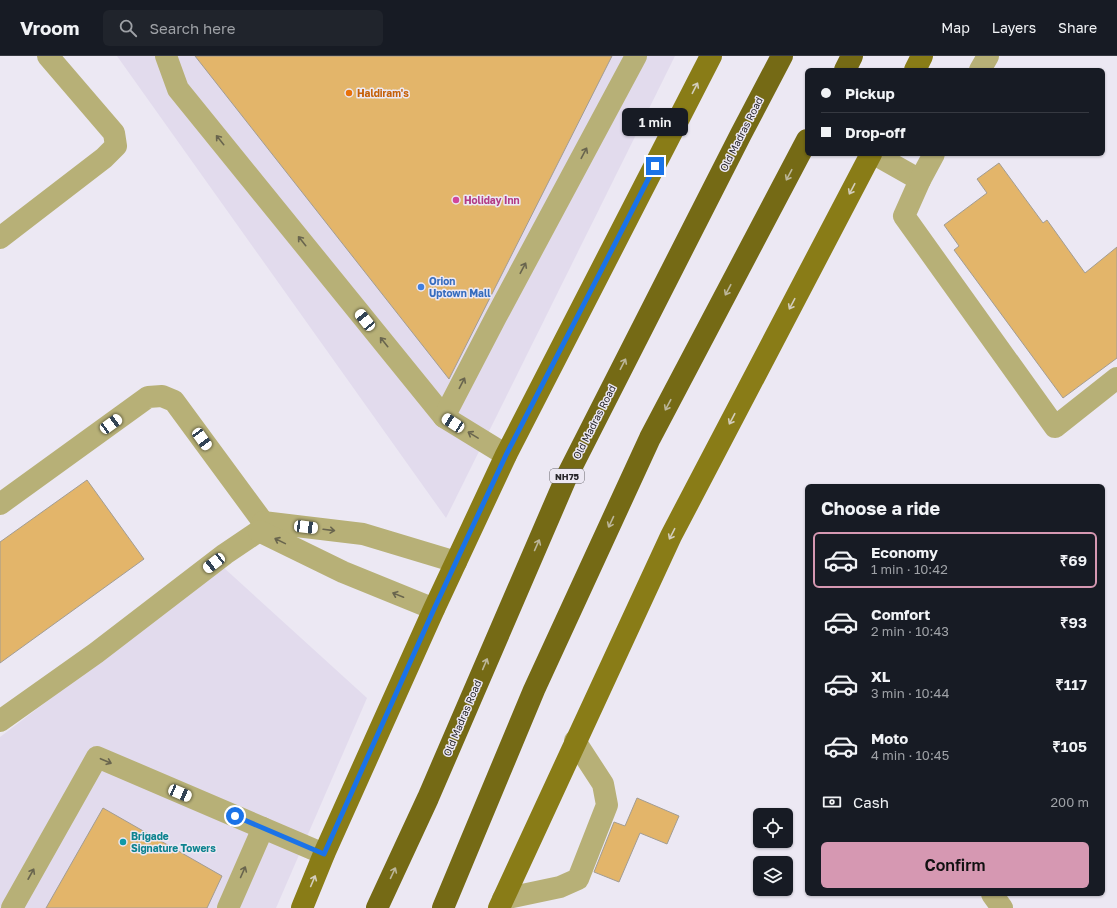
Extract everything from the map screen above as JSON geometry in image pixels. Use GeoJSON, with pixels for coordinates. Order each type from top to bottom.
{"type":"FeatureCollection","features":[{"type":"Feature","properties":{"kind":"highway","name":"Old Madras Road"},"geometry":{"type":"LineString","coordinates":[[377,908],[428,798],[566,478],[782,56]]}},
{"type":"Feature","properties":{"kind":"highway"},"geometry":{"type":"LineString","coordinates":[[846,68],[852,56]]}},
{"type":"Feature","properties":{"kind":"highway"},"geometry":{"type":"LineString","coordinates":[[442,908],[534,690],[650,438],[805,144]]}},
{"type":"Feature","properties":{"kind":"main road"},"geometry":{"type":"LineString","coordinates":[[302,908],[324,854],[434,609],[506,455],[711,56]]}},
{"type":"Feature","properties":{"kind":"main road"},"geometry":{"type":"LineString","coordinates":[[916,68],[922,56]]}},
{"type":"Feature","properties":{"kind":"main road"},"geometry":{"type":"LineString","coordinates":[[501,904],[671,536],[870,156]]}},
{"type":"Feature","properties":{"kind":"street"},"geometry":{"type":"LineString","coordinates":[[0,238],[104,158],[116,146],[114,132],[48,56]]}},
{"type":"Feature","properties":{"kind":"street"},"geometry":{"type":"LineString","coordinates":[[166,56],[178,89],[444,417],[506,455]]}},
{"type":"Feature","properties":{"kind":"street"},"geometry":{"type":"LineString","coordinates":[[444,417],[636,56]]}},
{"type":"Feature","properties":{"kind":"street"},"geometry":{"type":"LineString","coordinates":[[981,68],[988,56]]}},
{"type":"Feature","properties":{"kind":"street"},"geometry":{"type":"LineString","coordinates":[[878,156],[920,180]]}},
{"type":"Feature","properties":{"kind":"street"},"geometry":{"type":"LineString","coordinates":[[933,156],[920,180],[904,216],[1055,427],[1117,378]]}},
{"type":"Feature","properties":{"kind":"street"},"geometry":{"type":"LineString","coordinates":[[0,504],[148,397],[162,396],[174,401],[261,526],[343,572],[434,609]]}},
{"type":"Feature","properties":{"kind":"street"},"geometry":{"type":"LineString","coordinates":[[0,721],[96,653],[261,526],[363,534],[456,562]]}},
{"type":"Feature","properties":{"kind":"street"},"geometry":{"type":"LineString","coordinates":[[501,904],[560,887],[578,879],[607,806],[603,784],[575,741]]}},
{"type":"Feature","properties":{"kind":"street"},"geometry":{"type":"LineString","coordinates":[[12,908],[97,757],[324,854]]}},
{"type":"Feature","properties":{"kind":"street"},"geometry":{"type":"LineString","coordinates":[[228,908],[263,828]]}},
{"type":"Feature","properties":{"kind":"street"},"geometry":{"type":"LineString","coordinates":[[993,896],[1002,908]]}},
{"type":"Feature","properties":{"kind":"shaded area","name":"Orion Uptown Mall"},"geometry":{"type":"Polygon","coordinates":[[[117,56],[675,56],[446,518],[117,56]]]}},
{"type":"Feature","properties":{"kind":"shaded area"},"geometry":{"type":"Polygon","coordinates":[[[223,567],[367,698],[276,908],[0,908],[0,737],[223,567]]]}},
{"type":"Feature","properties":{"kind":"building"},"geometry":{"type":"Polygon","coordinates":[[[195,56],[612,56],[449,379],[195,56]]]}},
{"type":"Feature","properties":{"kind":"building"},"geometry":{"type":"Polygon","coordinates":[[[999,163],[1043,223],[1047,220],[1085,273],[1117,247],[1117,358],[1063,398],[954,250],[959,246],[944,225],[987,193],[977,179],[999,163]]]}},
{"type":"Feature","properties":{"kind":"building"},"geometry":{"type":"Polygon","coordinates":[[[87,480],[144,559],[0,663],[0,542],[87,480]]]}},
{"type":"Feature","properties":{"kind":"building"},"geometry":{"type":"Polygon","coordinates":[[[637,798],[679,816],[667,844],[640,833],[619,882],[594,872],[614,822],[625,826],[637,798]]]}},
{"type":"Feature","properties":{"kind":"building","name":"Brigade Signature Towers"},"geometry":{"type":"Polygon","coordinates":[[[103,808],[222,876],[207,908],[46,908],[103,808]]]}},
{"type":"Feature","properties":{"kind":"place","name":"Haldiram's"},"geometry":{"type":"Point","coordinates":[349,93]}},
{"type":"Feature","properties":{"kind":"place","name":"Holiday Inn"},"geometry":{"type":"Point","coordinates":[456,200]}},
{"type":"Feature","properties":{"kind":"place","name":"Orion Uptown Mall"},"geometry":{"type":"Point","coordinates":[421,287]}},
{"type":"Feature","properties":{"kind":"place","name":"Brigade Signature Towers"},"geometry":{"type":"Point","coordinates":[123,842]}},
{"type":"Feature","properties":{"kind":"route"},"geometry":{"type":"LineString","coordinates":[[235,816],[324,854],[434,609],[506,455],[655,166]]}}]}
